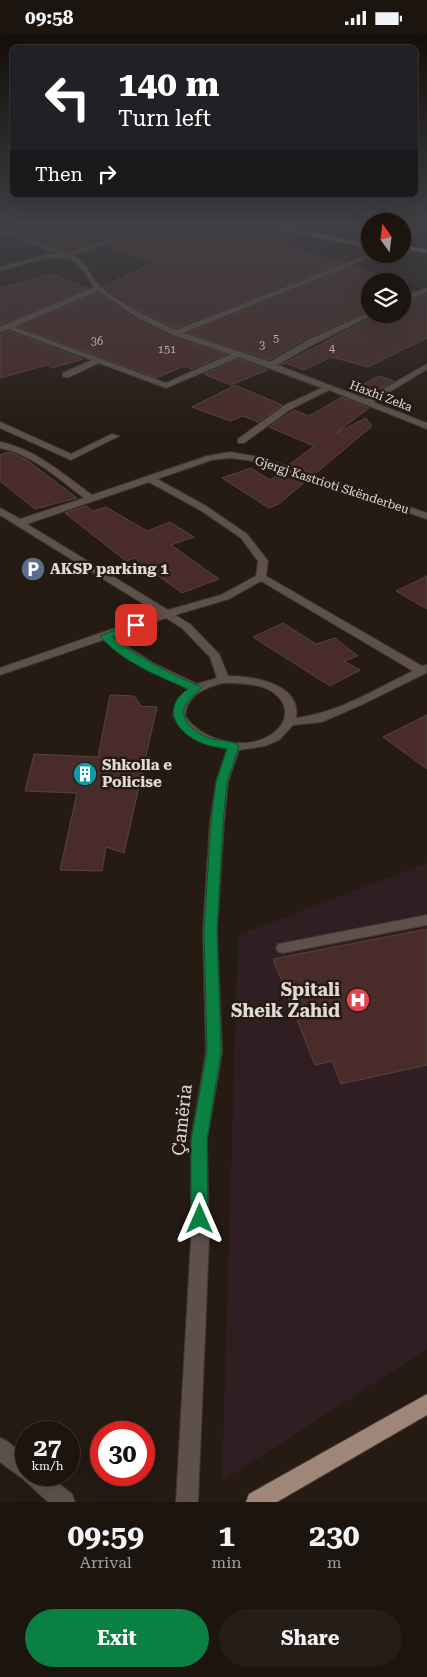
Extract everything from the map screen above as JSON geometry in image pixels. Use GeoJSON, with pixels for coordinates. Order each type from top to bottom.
{"type":"FeatureCollection","features":[{"type":"Feature","properties":{"kind":"main road"},"geometry":{"type":"LineString","coordinates":[[257,1502],[427,1404]]}},
{"type":"Feature","properties":{"kind":"street"},"geometry":{"type":"LineString","coordinates":[[0,330],[88,292]]}},
{"type":"Feature","properties":{"kind":"street","name":"Haxhi Zeka"},"geometry":{"type":"LineString","coordinates":[[105,292],[142,316],[176,333],[271,365],[364,403],[427,426]]}},
{"type":"Feature","properties":{"kind":"street"},"geometry":{"type":"LineString","coordinates":[[176,333],[276,292]]}},
{"type":"Feature","properties":{"kind":"street"},"geometry":{"type":"LineString","coordinates":[[271,365],[311,342],[361,317]]}},
{"type":"Feature","properties":{"kind":"street"},"geometry":{"type":"LineString","coordinates":[[8,327],[166,386],[238,354]]}},
{"type":"Feature","properties":{"kind":"street"},"geometry":{"type":"LineString","coordinates":[[66,375],[99,360]]}},
{"type":"Feature","properties":{"kind":"street"},"geometry":{"type":"LineString","coordinates":[[364,403],[427,366]]}},
{"type":"Feature","properties":{"kind":"street","name":"Haxhi Zeka"},"geometry":{"type":"LineString","coordinates":[[241,441],[288,407],[327,388]]}},
{"type":"Feature","properties":{"kind":"street"},"geometry":{"type":"LineString","coordinates":[[0,425],[71,457],[115,436]]}},
{"type":"Feature","properties":{"kind":"street"},"geometry":{"type":"LineString","coordinates":[[0,445],[8,445],[27,455],[92,499]]}},
{"type":"Feature","properties":{"kind":"street","name":"Gjergj Kastrioti Skënderbeu"},"geometry":{"type":"LineString","coordinates":[[18,523],[210,458],[230,455],[256,459],[427,516]]}},
{"type":"Feature","properties":{"kind":"street"},"geometry":{"type":"LineString","coordinates":[[149,478],[203,508],[244,536],[263,561],[261,577]]}},
{"type":"Feature","properties":{"kind":"street"},"geometry":{"type":"LineString","coordinates":[[0,511],[186,626],[204,643],[214,656],[223,680]]}},
{"type":"Feature","properties":{"kind":"street"},"geometry":{"type":"LineString","coordinates":[[0,672],[168,614],[225,597],[261,577]]}},
{"type":"Feature","properties":{"kind":"street"},"geometry":{"type":"LineString","coordinates":[[261,577],[424,669]]}},
{"type":"Feature","properties":{"kind":"street"},"geometry":{"type":"LineString","coordinates":[[105,636],[133,658],[157,672],[196,688]]}},
{"type":"Feature","properties":{"kind":"street"},"geometry":{"type":"LineString","coordinates":[[289,722],[318,719],[359,702],[424,669]]}},
{"type":"Feature","properties":{"kind":"street"},"geometry":{"type":"LineString","coordinates":[[223,680],[254,681],[279,692],[285,698],[291,710],[289,722],[279,734],[271,739],[247,745],[234,746],[208,742],[188,731],[182,724],[179,716],[179,709],[187,694],[196,688],[223,680]]}},
{"type":"Feature","properties":{"kind":"street","name":"Çamëria"},"geometry":{"type":"LineString","coordinates":[[187,1502],[200,1239],[199,1140],[214,1052],[210,930],[216,832],[222,782],[234,746]]}},
{"type":"Feature","properties":{"kind":"street"},"geometry":{"type":"LineString","coordinates":[[283,948],[427,920]]}},
{"type":"Feature","properties":{"kind":"street"},"geometry":{"type":"LineString","coordinates":[[0,1448],[15,1461]]}},
{"type":"Feature","properties":{"kind":"street"},"geometry":{"type":"LineString","coordinates":[[45,1486],[64,1502]]}},
{"type":"Feature","properties":{"kind":"shaded area"},"geometry":{"type":"Polygon","coordinates":[[[427,863],[427,1349],[222,1481],[238,935],[427,863]]]}},
{"type":"Feature","properties":{"kind":"building"},"geometry":{"type":"Polygon","coordinates":[[[0,292],[77,292],[0,325],[0,292]]]}},
{"type":"Feature","properties":{"kind":"building"},"geometry":{"type":"Polygon","coordinates":[[[112,292],[267,292],[176,328],[128,304],[112,292]]]}},
{"type":"Feature","properties":{"kind":"building"},"geometry":{"type":"Polygon","coordinates":[[[288,292],[361,292],[361,314],[307,338],[270,360],[188,333],[288,292]]]}},
{"type":"Feature","properties":{"kind":"building"},"geometry":{"type":"Polygon","coordinates":[[[98,293],[137,320],[172,337],[226,354],[192,369],[184,366],[157,378],[19,327],[98,293]]]}},
{"type":"Feature","properties":{"kind":"building"},"geometry":{"type":"Polygon","coordinates":[[[427,294],[427,338],[368,367],[332,357],[304,370],[285,363],[281,365],[362,323],[411,323],[411,300],[427,294]]]}},
{"type":"Feature","properties":{"kind":"building"},"geometry":{"type":"Polygon","coordinates":[[[8,331],[83,359],[52,368],[47,365],[0,378],[0,334],[8,331]]]}},
{"type":"Feature","properties":{"kind":"building"},"geometry":{"type":"Polygon","coordinates":[[[239,359],[268,370],[231,385],[204,374],[239,359]]]}},
{"type":"Feature","properties":{"kind":"building"},"geometry":{"type":"Polygon","coordinates":[[[379,376],[394,381],[366,397],[351,391],[379,376]]]}},
{"type":"Feature","properties":{"kind":"building"},"geometry":{"type":"Polygon","coordinates":[[[235,385],[282,405],[258,422],[243,416],[230,421],[192,407],[235,385]]]}},
{"type":"Feature","properties":{"kind":"building"},"geometry":{"type":"Polygon","coordinates":[[[342,397],[369,408],[336,433],[366,418],[372,426],[315,474],[289,465],[314,446],[269,427],[294,410],[309,416],[342,397]]]}},
{"type":"Feature","properties":{"kind":"building"},"geometry":{"type":"Polygon","coordinates":[[[9,452],[27,460],[77,498],[35,509],[0,481],[0,455],[9,452]]]}},
{"type":"Feature","properties":{"kind":"building"},"geometry":{"type":"Polygon","coordinates":[[[251,468],[270,480],[281,472],[307,480],[279,504],[269,508],[222,478],[251,468]]]}},
{"type":"Feature","properties":{"kind":"building"},"geometry":{"type":"Polygon","coordinates":[[[86,506],[93,511],[106,507],[147,531],[170,522],[194,537],[171,545],[219,579],[182,593],[134,558],[126,561],[65,513],[86,506]]]}},
{"type":"Feature","properties":{"kind":"building"},"geometry":{"type":"Polygon","coordinates":[[[427,576],[427,609],[396,591],[427,576]]]}},
{"type":"Feature","properties":{"kind":"building"},"geometry":{"type":"Polygon","coordinates":[[[283,623],[316,644],[335,638],[358,656],[344,661],[360,670],[330,686],[253,637],[283,623]]]}},
{"type":"Feature","properties":{"kind":"building","name":"Shkolla e Policise"},"geometry":{"type":"Polygon","coordinates":[[[110,695],[134,696],[141,706],[157,707],[124,853],[106,847],[102,871],[60,870],[77,793],[25,791],[34,754],[98,757],[110,695]]]}},
{"type":"Feature","properties":{"kind":"building"},"geometry":{"type":"Polygon","coordinates":[[[427,715],[427,769],[383,737],[427,715]]]}},
{"type":"Feature","properties":{"kind":"building","name":"Spitali Sheik Zahid"},"geometry":{"type":"Polygon","coordinates":[[[427,929],[427,1065],[341,1084],[332,1061],[315,1065],[273,959],[427,929]]]}},
{"type":"Feature","properties":{"kind":"place","name":"AKSP parking 1"},"geometry":{"type":"Point","coordinates":[33,569]}},
{"type":"Feature","properties":{"kind":"place","name":"Shkolla e Policise"},"geometry":{"type":"Point","coordinates":[85,774]}},
{"type":"Feature","properties":{"kind":"place","name":"Spitali Sheik Zahid"},"geometry":{"type":"Point","coordinates":[358,1000]}},
{"type":"Feature","properties":{"kind":"route"},"geometry":{"type":"LineString","coordinates":[[136,625],[105,636],[133,658],[157,672],[196,688],[187,694],[182,701],[179,716],[182,724],[188,731],[208,742],[234,746],[222,782],[217,823],[210,930],[214,1052],[199,1140],[200,1219]]}}]}
